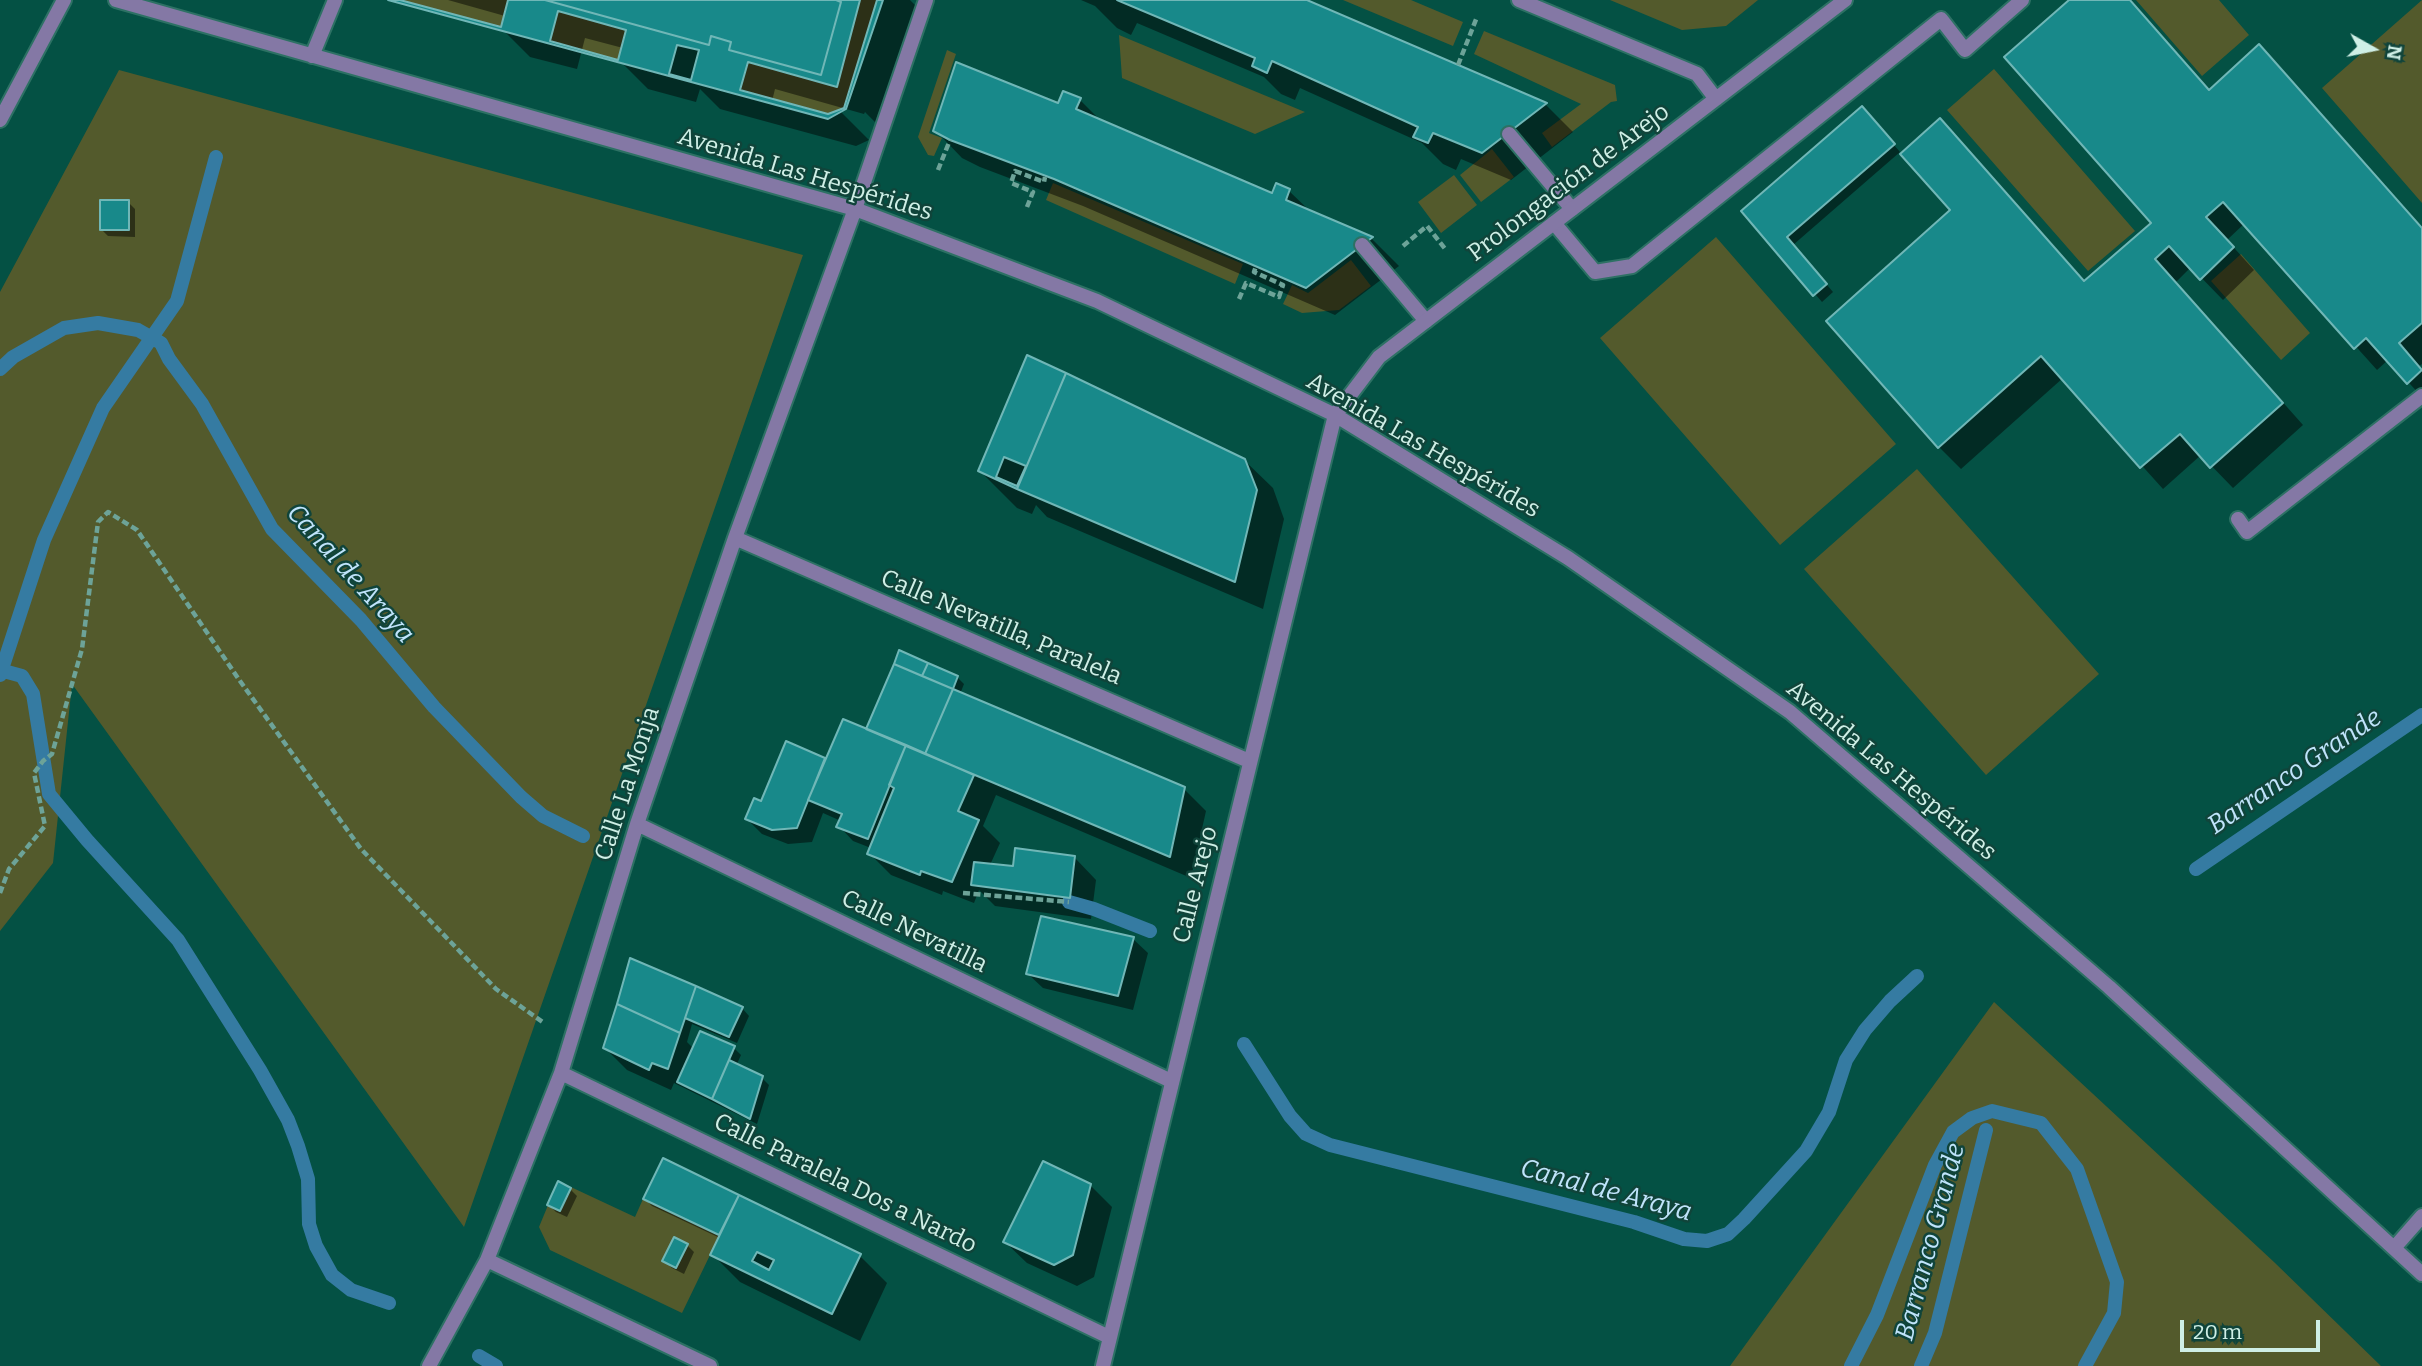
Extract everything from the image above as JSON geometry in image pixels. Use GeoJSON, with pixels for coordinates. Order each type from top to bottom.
{"type":"FeatureCollection","features":[{"type":"Feature","properties":{"kind":"street"},"geometry":{"type":"LineString","coordinates":[[0,120],[64,0]]}},
{"type":"Feature","properties":{"kind":"street","name":"Avenida Las Hespérides"},"geometry":{"type":"LineString","coordinates":[[116,0],[855,209],[1097,301],[1335,415],[1568,558],[1790,712],[2109,987],[2422,1274]]}},
{"type":"Feature","properties":{"kind":"street"},"geometry":{"type":"LineString","coordinates":[[312,56],[335,0]]}},
{"type":"Feature","properties":{"kind":"street","name":"Calle La Monja"},"geometry":{"type":"LineString","coordinates":[[429,1366],[486,1260],[561,1073],[637,824],[734,538],[855,209],[926,0]]}},
{"type":"Feature","properties":{"kind":"street"},"geometry":{"type":"LineString","coordinates":[[1519,0],[1697,74],[1716,99]]}},
{"type":"Feature","properties":{"kind":"street","name":"Prolongación de Arejo"},"geometry":{"type":"LineString","coordinates":[[1335,415],[1379,357],[1845,0]]}},
{"type":"Feature","properties":{"kind":"street"},"geometry":{"type":"LineString","coordinates":[[1554,223],[1595,272],[1632,266],[1941,19],[1965,50],[2022,0]]}},
{"type":"Feature","properties":{"kind":"street"},"geometry":{"type":"LineString","coordinates":[[1509,134],[1572,209]]}},
{"type":"Feature","properties":{"kind":"street"},"geometry":{"type":"LineString","coordinates":[[1362,245],[1426,321]]}},
{"type":"Feature","properties":{"kind":"street"},"geometry":{"type":"LineString","coordinates":[[2238,519],[2247,532],[2422,396]]}},
{"type":"Feature","properties":{"kind":"street","name":"Calle Arejo"},"geometry":{"type":"LineString","coordinates":[[1103,1366],[1335,415]]}},
{"type":"Feature","properties":{"kind":"street","name":"Calle Nevatilla, Paralela"},"geometry":{"type":"LineString","coordinates":[[734,538],[1249,761]]}},
{"type":"Feature","properties":{"kind":"street","name":"Calle Nevatilla"},"geometry":{"type":"LineString","coordinates":[[637,824],[1171,1081]]}},
{"type":"Feature","properties":{"kind":"street","name":"Calle Paralela Dos a Nardo"},"geometry":{"type":"LineString","coordinates":[[561,1073],[1109,1336]]}},
{"type":"Feature","properties":{"kind":"street"},"geometry":{"type":"LineString","coordinates":[[2394,1248],[2422,1216]]}},
{"type":"Feature","properties":{"kind":"street"},"geometry":{"type":"LineString","coordinates":[[486,1260],[710,1366]]}},
{"type":"Feature","properties":{"kind":"path"},"geometry":{"type":"LineString","coordinates":[[1458,65],[1477,17]]}},
{"type":"Feature","properties":{"kind":"path"},"geometry":{"type":"LineString","coordinates":[[938,170],[950,140]]}},
{"type":"Feature","properties":{"kind":"path"},"geometry":{"type":"LineString","coordinates":[[1027,207],[1033,192],[1011,183],[1015,171],[1044,182],[1045,177]]}},
{"type":"Feature","properties":{"kind":"path"},"geometry":{"type":"LineString","coordinates":[[1399,250],[1427,226],[1446,250]]}},
{"type":"Feature","properties":{"kind":"path"},"geometry":{"type":"LineString","coordinates":[[1239,299],[1246,283],[1279,297],[1283,285],[1254,272],[1256,266]]}},
{"type":"Feature","properties":{"kind":"path"},"geometry":{"type":"LineString","coordinates":[[0,893],[9,869],[45,826],[34,773],[52,754],[82,649],[98,522],[108,512],[137,530],[240,681],[361,849],[496,989],[570,1042]]}},
{"type":"Feature","properties":{"kind":"path"},"geometry":{"type":"LineString","coordinates":[[963,893],[1069,902]]}},
{"type":"Feature","properties":{"kind":"green space"},"geometry":{"type":"Polygon","coordinates":[[[400,0],[508,0],[501,27],[400,0]]]}},
{"type":"Feature","properties":{"kind":"green space"},"geometry":{"type":"Polygon","coordinates":[[[860,0],[877,0],[844,108],[828,114],[740,90],[748,62],[836,87],[860,0]]]}},
{"type":"Feature","properties":{"kind":"green space"},"geometry":{"type":"Polygon","coordinates":[[[1343,0],[1411,0],[1463,22],[1453,46],[1343,0]]]}},
{"type":"Feature","properties":{"kind":"green space"},"geometry":{"type":"Polygon","coordinates":[[[1610,0],[1758,0],[1726,26],[1682,30],[1610,0]]]}},
{"type":"Feature","properties":{"kind":"green space"},"geometry":{"type":"Polygon","coordinates":[[[2136,0],[2219,0],[2249,35],[2202,76],[2136,0]]]}},
{"type":"Feature","properties":{"kind":"green space"},"geometry":{"type":"Polygon","coordinates":[[[2422,0],[2422,203],[2322,88],[2422,0]]]}},
{"type":"Feature","properties":{"kind":"green space"},"geometry":{"type":"Polygon","coordinates":[[[558,11],[626,30],[618,60],[550,41],[558,11]]]}},
{"type":"Feature","properties":{"kind":"green space"},"geometry":{"type":"Polygon","coordinates":[[[1484,31],[1615,85],[1617,101],[1611,102],[1552,147],[1542,133],[1581,104],[1474,54],[1484,31]]]}},
{"type":"Feature","properties":{"kind":"green space"},"geometry":{"type":"Polygon","coordinates":[[[1119,35],[1305,112],[1255,134],[1122,78],[1119,35]]]}},
{"type":"Feature","properties":{"kind":"green space"},"geometry":{"type":"Polygon","coordinates":[[[947,50],[956,54],[929,133],[942,138],[934,156],[928,155],[918,137],[947,50]]]}},
{"type":"Feature","properties":{"kind":"green space"},"geometry":{"type":"Polygon","coordinates":[[[1994,69],[2135,231],[2088,271],[1947,110],[1994,69]]]}},
{"type":"Feature","properties":{"kind":"green space"},"geometry":{"type":"Polygon","coordinates":[[[119,70],[803,255],[464,1227],[72,684],[53,863],[0,931],[0,292],[119,70]]]}},
{"type":"Feature","properties":{"kind":"green space"},"geometry":{"type":"Polygon","coordinates":[[[1492,149],[1514,177],[1481,202],[1460,175],[1492,149]]]}},
{"type":"Feature","properties":{"kind":"green space"},"geometry":{"type":"Polygon","coordinates":[[[1454,175],[1477,205],[1441,233],[1418,202],[1454,175]]]}},
{"type":"Feature","properties":{"kind":"green space"},"geometry":{"type":"Polygon","coordinates":[[[1053,183],[1243,264],[1235,284],[1046,200],[1053,183]]]}},
{"type":"Feature","properties":{"kind":"green space"},"geometry":{"type":"Polygon","coordinates":[[[1716,237],[1896,444],[1780,545],[1600,338],[1716,237]]]}},
{"type":"Feature","properties":{"kind":"green space"},"geometry":{"type":"Polygon","coordinates":[[[2241,254],[2310,333],[2281,360],[2211,281],[2241,254]]]}},
{"type":"Feature","properties":{"kind":"green space"},"geometry":{"type":"Polygon","coordinates":[[[1351,260],[1371,286],[1339,310],[1302,313],[1283,304],[1292,285],[1308,293],[1351,260]]]}},
{"type":"Feature","properties":{"kind":"green space"},"geometry":{"type":"Polygon","coordinates":[[[1917,469],[2099,674],[1986,775],[1804,569],[1917,469]]]}},
{"type":"Feature","properties":{"kind":"green space"},"geometry":{"type":"Polygon","coordinates":[[[1994,1002],[2274,1262],[2381,1366],[1730,1366],[1994,1002]]]}},
{"type":"Feature","properties":{"kind":"green space"},"geometry":{"type":"Polygon","coordinates":[[[558,1181],[635,1217],[643,1199],[739,1195],[682,1313],[550,1250],[539,1227],[558,1181]]]}},
{"type":"Feature","properties":{"kind":"building"},"geometry":{"type":"Polygon","coordinates":[[[388,0],[400,0],[501,27],[508,0],[545,0],[709,45],[711,36],[731,42],[729,50],[821,75],[841,2],[836,0],[860,0],[837,87],[748,62],[740,90],[828,114],[844,108],[877,0],[883,0],[846,109],[828,119],[388,0]],[[558,11],[550,41],[618,60],[626,30],[558,11]],[[677,45],[669,74],[691,80],[699,50],[677,45]]]}},
{"type":"Feature","properties":{"kind":"building"},"geometry":{"type":"Polygon","coordinates":[[[545,0],[841,2],[821,75],[729,50],[731,42],[711,36],[709,45],[545,0]]]}},
{"type":"Feature","properties":{"kind":"building"},"geometry":{"type":"Polygon","coordinates":[[[1117,0],[1307,0],[1547,103],[1482,153],[1433,133],[1428,143],[1413,137],[1418,127],[1272,61],[1267,73],[1252,66],[1255,58],[1117,0]]]}},
{"type":"Feature","properties":{"kind":"building"},"geometry":{"type":"Polygon","coordinates":[[[2069,0],[2130,0],[2209,90],[2259,44],[2422,228],[2422,323],[2399,343],[2422,370],[2407,384],[2366,338],[2354,349],[2223,202],[2206,217],[2234,247],[2200,280],[2169,246],[2155,259],[2283,403],[2210,468],[2180,434],[2140,468],[2041,356],[1938,448],[1826,321],[1950,210],[1900,154],[1940,118],[2084,281],[2151,223],[2004,57],[2069,0]]]}},
{"type":"Feature","properties":{"kind":"building"},"geometry":{"type":"Polygon","coordinates":[[[956,62],[1058,103],[1063,91],[1081,98],[1076,109],[1272,193],[1276,183],[1290,189],[1286,200],[1373,237],[1306,288],[1054,179],[950,140],[933,131],[956,62]]]}},
{"type":"Feature","properties":{"kind":"building"},"geometry":{"type":"Polygon","coordinates":[[[1862,106],[1895,144],[1787,237],[1827,284],[1813,296],[1741,211],[1862,106]]]}},
{"type":"Feature","properties":{"kind":"building"},"geometry":{"type":"Polygon","coordinates":[[[100,200],[129,200],[129,230],[100,230],[100,200]]]}},
{"type":"Feature","properties":{"kind":"building"},"geometry":{"type":"Polygon","coordinates":[[[1027,355],[1066,373],[1017,489],[978,471],[1027,355]],[[1004,457],[996,477],[1017,486],[1026,466],[1004,457]]]}},
{"type":"Feature","properties":{"kind":"building"},"geometry":{"type":"Polygon","coordinates":[[[1066,373],[1245,459],[1257,490],[1235,582],[1017,489],[1066,373]]]}},
{"type":"Feature","properties":{"kind":"building"},"geometry":{"type":"Polygon","coordinates":[[[899,650],[928,663],[922,676],[894,664],[899,650]]]}},
{"type":"Feature","properties":{"kind":"building"},"geometry":{"type":"Polygon","coordinates":[[[928,663],[958,676],[953,689],[922,676],[928,663]]]}},
{"type":"Feature","properties":{"kind":"building"},"geometry":{"type":"Polygon","coordinates":[[[894,664],[953,689],[925,754],[866,729],[894,664]]]}},
{"type":"Feature","properties":{"kind":"building"},"geometry":{"type":"Polygon","coordinates":[[[953,689],[1185,787],[1170,857],[925,754],[953,689]]]}},
{"type":"Feature","properties":{"kind":"building"},"geometry":{"type":"Polygon","coordinates":[[[843,719],[906,745],[868,839],[836,827],[842,814],[808,800],[843,719]]]}},
{"type":"Feature","properties":{"kind":"building"},"geometry":{"type":"Polygon","coordinates":[[[786,741],[825,758],[797,828],[772,830],[745,819],[754,798],[761,801],[786,741]]]}},
{"type":"Feature","properties":{"kind":"building"},"geometry":{"type":"Polygon","coordinates":[[[906,745],[974,775],[958,811],[979,820],[952,882],[921,871],[920,875],[867,854],[894,788],[889,785],[906,745]]]}},
{"type":"Feature","properties":{"kind":"building"},"geometry":{"type":"Polygon","coordinates":[[[1015,848],[1075,856],[1070,898],[971,885],[974,862],[1013,866],[1015,848]]]}},
{"type":"Feature","properties":{"kind":"building"},"geometry":{"type":"Polygon","coordinates":[[[1041,916],[1134,937],[1118,996],[1026,974],[1041,916]]]}},
{"type":"Feature","properties":{"kind":"building"},"geometry":{"type":"Polygon","coordinates":[[[630,958],[696,986],[680,1033],[617,1004],[630,958]]]}},
{"type":"Feature","properties":{"kind":"building"},"geometry":{"type":"Polygon","coordinates":[[[696,986],[743,1007],[729,1037],[685,1018],[696,986]]]}},
{"type":"Feature","properties":{"kind":"building"},"geometry":{"type":"Polygon","coordinates":[[[617,1004],[680,1033],[668,1069],[652,1063],[649,1070],[603,1048],[617,1004]]]}},
{"type":"Feature","properties":{"kind":"building"},"geometry":{"type":"Polygon","coordinates":[[[700,1031],[735,1046],[712,1099],[677,1082],[700,1031]]]}},
{"type":"Feature","properties":{"kind":"building"},"geometry":{"type":"Polygon","coordinates":[[[729,1060],[763,1076],[750,1119],[712,1099],[729,1060]]]}},
{"type":"Feature","properties":{"kind":"building"},"geometry":{"type":"Polygon","coordinates":[[[663,1158],[739,1195],[719,1235],[643,1199],[663,1158]]]}},
{"type":"Feature","properties":{"kind":"building"},"geometry":{"type":"Polygon","coordinates":[[[1043,1161],[1091,1184],[1073,1255],[1054,1265],[1003,1242],[1043,1161]]]}},
{"type":"Feature","properties":{"kind":"building"},"geometry":{"type":"Polygon","coordinates":[[[558,1181],[571,1188],[560,1211],[547,1205],[558,1181]]]}},
{"type":"Feature","properties":{"kind":"building"},"geometry":{"type":"Polygon","coordinates":[[[739,1195],[861,1254],[832,1314],[710,1255],[739,1195]],[[757,1252],[752,1261],[769,1270],[774,1260],[757,1252]]]}},
{"type":"Feature","properties":{"kind":"building"},"geometry":{"type":"Polygon","coordinates":[[[674,1237],[688,1244],[676,1268],[662,1261],[674,1237]]]}},
{"type":"Feature","properties":{"kind":"waterway"},"geometry":{"type":"LineString","coordinates":[[0,675],[44,540],[103,408],[177,301],[216,157]]}},
{"type":"Feature","properties":{"kind":"waterway","name":"Canal de Araya"},"geometry":{"type":"LineString","coordinates":[[0,369],[13,357],[64,328],[98,323],[138,330],[161,343],[169,359],[202,404],[272,529],[361,620],[434,707],[521,797],[543,816],[583,836]]}},
{"type":"Feature","properties":{"kind":"waterway"},"geometry":{"type":"LineString","coordinates":[[0,670],[22,676],[33,694],[49,794],[178,940],[260,1070],[288,1120],[308,1179],[309,1224],[316,1246],[332,1275],[351,1290],[389,1303]]}},
{"type":"Feature","properties":{"kind":"waterway","name":"Barranco Grande"},"geometry":{"type":"LineString","coordinates":[[2196,869],[2422,715]]}},
{"type":"Feature","properties":{"kind":"waterway","name":"Canal de Araya"},"geometry":{"type":"LineString","coordinates":[[1069,902],[1150,931]]}},
{"type":"Feature","properties":{"kind":"waterway","name":"Canal de Araya"},"geometry":{"type":"LineString","coordinates":[[1244,1044],[1290,1116],[1306,1134],[1330,1145],[1634,1222],[1684,1239],[1707,1241],[1728,1234],[1806,1151],[1829,1112],[1846,1060],[1865,1030],[1890,1001],[1917,976]]}},
{"type":"Feature","properties":{"kind":"waterway","name":"Barranco Grande"},"geometry":{"type":"LineString","coordinates":[[1851,1366],[1877,1315],[1935,1165],[1953,1132],[1972,1118],[1992,1111],[2041,1123],[2077,1169],[2117,1282],[2114,1313],[2085,1366]]}},
{"type":"Feature","properties":{"kind":"waterway","name":"Barranco Grande"},"geometry":{"type":"LineString","coordinates":[[1921,1366],[1935,1333],[1986,1130]]}},
{"type":"Feature","properties":{"kind":"waterway"},"geometry":{"type":"LineString","coordinates":[[479,1356],[496,1366]]}}]}
